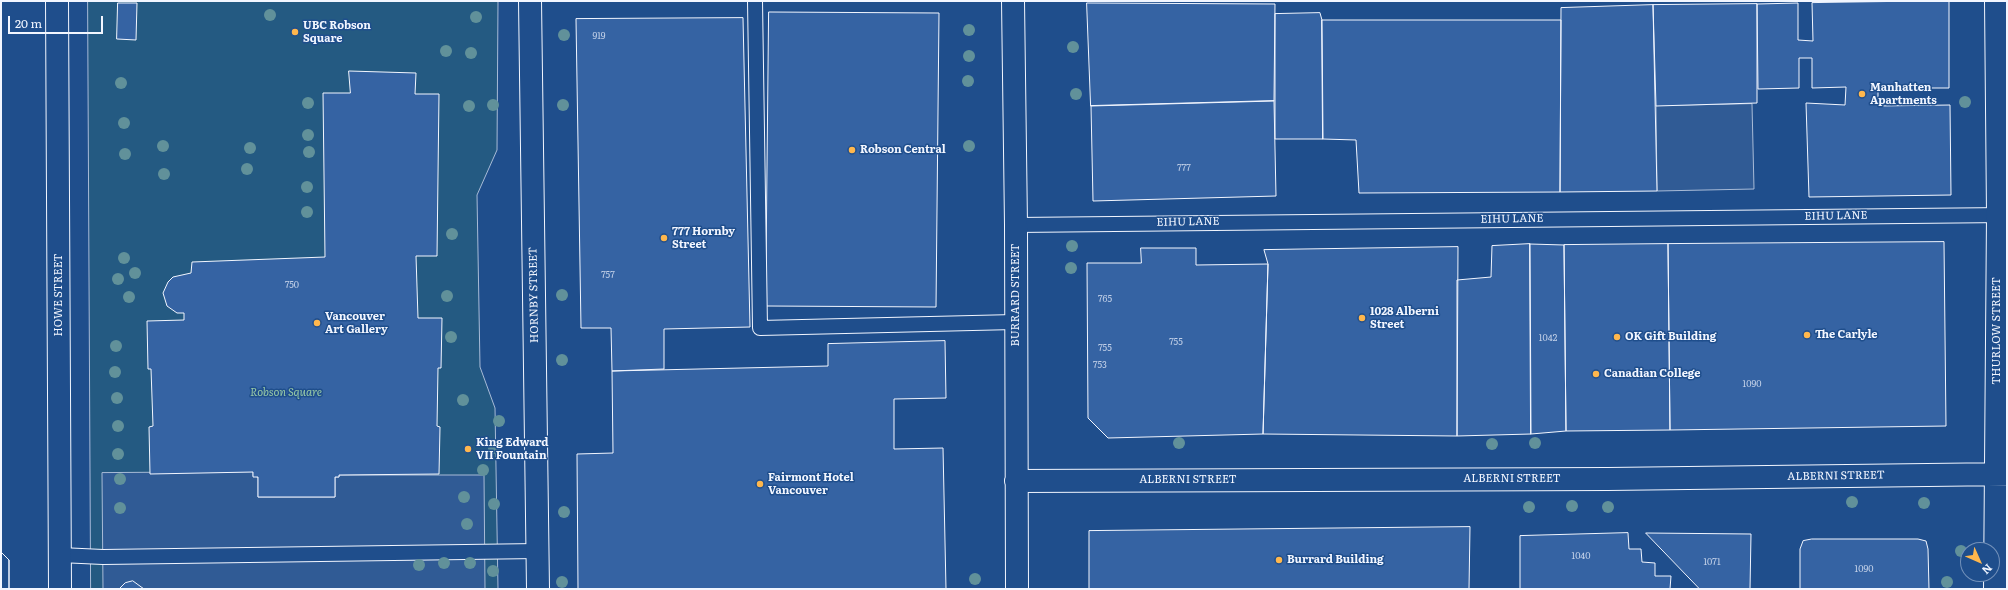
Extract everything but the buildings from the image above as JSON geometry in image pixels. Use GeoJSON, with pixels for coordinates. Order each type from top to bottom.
{"type":"FeatureCollection","features":[{"type":"Feature","properties":{"kind":"main road","name":"HOWE STREET"},"geometry":{"type":"LineString","coordinates":[[57,1],[60,589]]}},
{"type":"Feature","properties":{"kind":"main road","name":"HORNBY STREET"},"geometry":{"type":"LineString","coordinates":[[530,1],[538,589]]}},
{"type":"Feature","properties":{"kind":"main road","name":"BURRARD STREET"},"geometry":{"type":"LineString","coordinates":[[1013,1],[1016,225],[1015,322],[1017,589]]}},
{"type":"Feature","properties":{"kind":"main road","name":"THURLOW STREET"},"geometry":{"type":"LineString","coordinates":[[1995,589],[2001,474],[2002,215],[1996,1]]}},
{"type":"Feature","properties":{"kind":"main road","name":"ALBERNI STREET"},"geometry":{"type":"LineString","coordinates":[[1016,481],[1608,479],[2001,474]]}},
{"type":"Feature","properties":{"kind":"lane"},"geometry":{"type":"LineString","coordinates":[[755,1],[760,328],[1015,322]]}},
{"type":"Feature","properties":{"kind":"lane","name":"EIHU LANE"},"geometry":{"type":"LineString","coordinates":[[1016,225],[2002,215]]}},
{"type":"Feature","properties":{"kind":"lane"},"geometry":{"type":"LineString","coordinates":[[60,555],[103,557],[538,551]]}},
{"type":"Feature","properties":{"kind":"green space","name":"Robson Square"},"geometry":{"type":"Polygon","coordinates":[[[88,1],[498,1],[497,150],[477,195],[480,367],[495,408],[498,589],[91,589],[88,1]]]}},
{"type":"Feature","properties":{"kind":"shaded area"},"geometry":{"type":"Polygon","coordinates":[[[1752,104],[1754,189],[1657,191],[1656,106],[1752,104]]]}},
{"type":"Feature","properties":{"kind":"shaded area"},"geometry":{"type":"Polygon","coordinates":[[[253,472],[253,476],[258,477],[258,497],[335,497],[335,477],[339,477],[339,475],[484,475],[485,589],[103,589],[102,473],[253,472]]]}},
{"type":"Feature","properties":{"kind":"place","name":"UBC Robson Square"},"geometry":{"type":"Point","coordinates":[295,32]}},
{"type":"Feature","properties":{"kind":"place","name":"Manhatten Apartments"},"geometry":{"type":"Point","coordinates":[1862,94]}},
{"type":"Feature","properties":{"kind":"place","name":"Robson Central"},"geometry":{"type":"Point","coordinates":[852,150]}},
{"type":"Feature","properties":{"kind":"place","name":"777 Hornby Street"},"geometry":{"type":"Point","coordinates":[664,238]}},
{"type":"Feature","properties":{"kind":"place","name":"1028 Alberni Street"},"geometry":{"type":"Point","coordinates":[1362,318]}},
{"type":"Feature","properties":{"kind":"place","name":"Vancouver Art Gallery"},"geometry":{"type":"Point","coordinates":[317,323]}},
{"type":"Feature","properties":{"kind":"place","name":"The Carlyle"},"geometry":{"type":"Point","coordinates":[1807,335]}},
{"type":"Feature","properties":{"kind":"place","name":"OK Gift Building"},"geometry":{"type":"Point","coordinates":[1617,337]}},
{"type":"Feature","properties":{"kind":"place","name":"Canadian College"},"geometry":{"type":"Point","coordinates":[1596,374]}},
{"type":"Feature","properties":{"kind":"place","name":"King Edward VII Fountain"},"geometry":{"type":"Point","coordinates":[468,449]}},
{"type":"Feature","properties":{"kind":"place","name":"Fairmont Hotel Vancouver"},"geometry":{"type":"Point","coordinates":[760,484]}},
{"type":"Feature","properties":{"kind":"place","name":"Burrard Building"},"geometry":{"type":"Point","coordinates":[1279,560]}}]}
